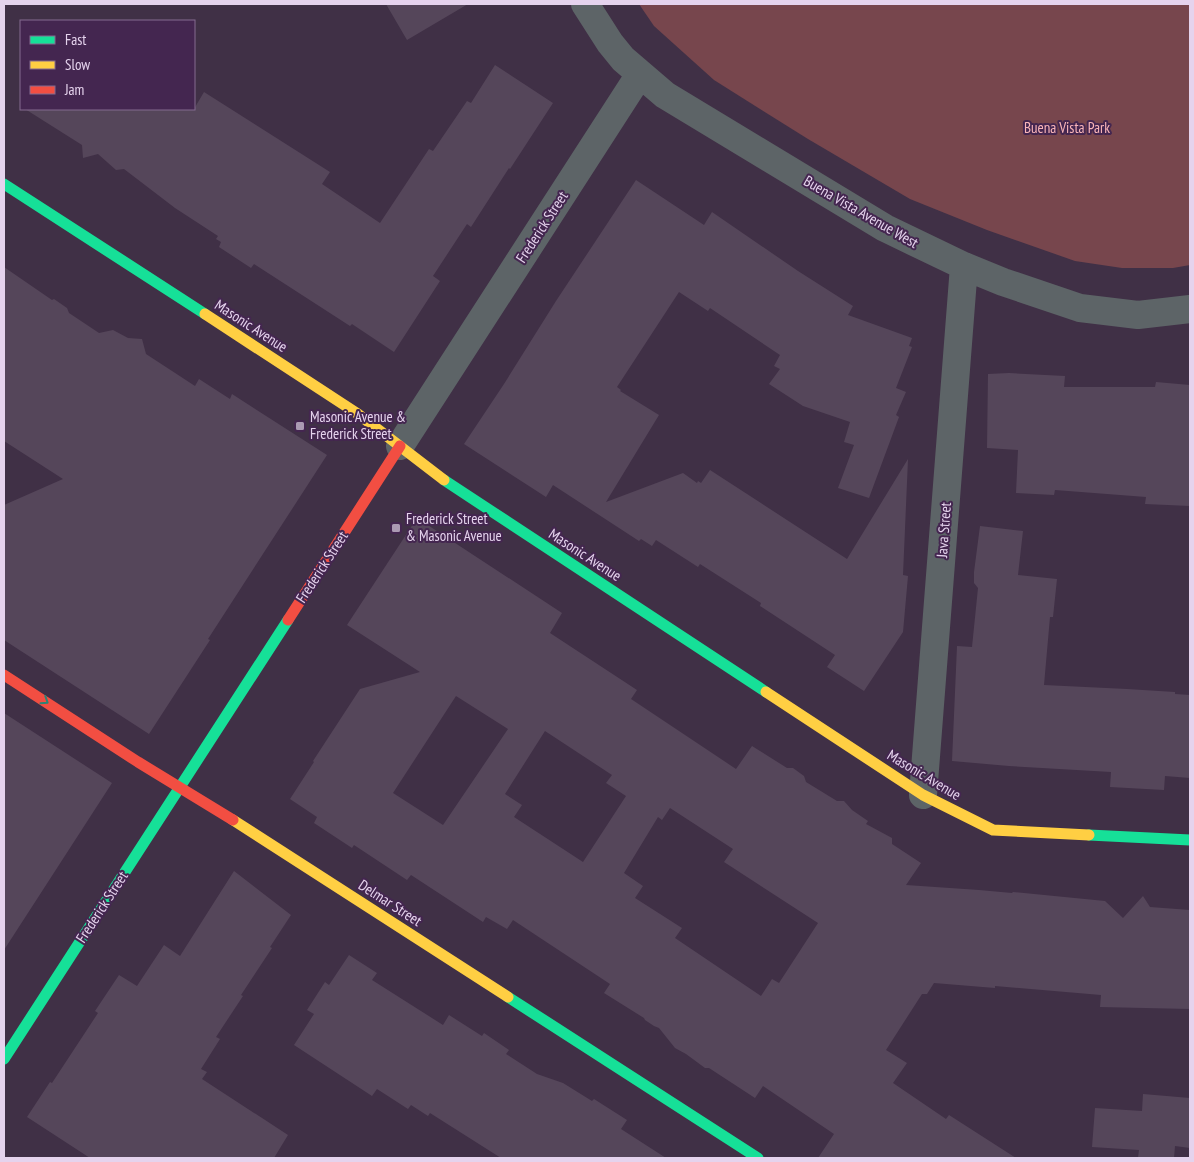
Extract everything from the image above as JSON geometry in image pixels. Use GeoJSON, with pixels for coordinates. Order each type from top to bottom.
{"type":"FeatureCollection","features":[{"type":"Feature","properties":{"kind":"street","name":"Buena Vista Avenue West"},"geometry":{"type":"LineString","coordinates":[[585,4],[610,43],[623,58],[665,95],[885,228],[964,266],[1080,308],[1138,316],[1190,309]]}},
{"type":"Feature","properties":{"kind":"street","name":"Frederick Street"},"geometry":{"type":"LineString","coordinates":[[4,1059],[640,74]]}},
{"type":"Feature","properties":{"kind":"street","name":"Masonic Avenue"},"geometry":{"type":"LineString","coordinates":[[4,184],[358,414],[435,474],[924,795],[994,830],[1190,840]]}},
{"type":"Feature","properties":{"kind":"street","name":"Java Street"},"geometry":{"type":"LineString","coordinates":[[924,795],[964,266]]}},
{"type":"Feature","properties":{"kind":"street","name":"Delmar Street"},"geometry":{"type":"LineString","coordinates":[[4,675],[138,762],[225,814],[758,1158]]}},
{"type":"Feature","properties":{"kind":"green space","name":"Buena Vista Park"},"geometry":{"type":"Polygon","coordinates":[[[639,4],[1190,4],[1190,265],[1173,268],[1122,268],[1075,261],[987,230],[910,199],[808,139],[714,80],[654,26],[639,4]]]}},
{"type":"Feature","properties":{"kind":"building"},"geometry":{"type":"Polygon","coordinates":[[[386,4],[468,4],[407,40],[386,4]]]}},
{"type":"Feature","properties":{"kind":"building"},"geometry":{"type":"Polygon","coordinates":[[[495,65],[553,103],[471,227],[467,224],[433,276],[440,281],[394,352],[254,264],[251,268],[219,247],[221,242],[216,239],[218,236],[175,208],[124,169],[116,170],[98,154],[83,158],[82,145],[27,110],[195,110],[204,92],[330,172],[322,184],[380,223],[429,149],[433,151],[467,101],[471,103],[495,65]]]}},
{"type":"Feature","properties":{"kind":"building"},"geometry":{"type":"Polygon","coordinates":[[[636,180],[704,225],[712,212],[853,306],[848,315],[912,338],[909,346],[912,347],[896,388],[906,392],[896,415],[899,417],[869,498],[838,488],[854,445],[844,442],[850,422],[803,406],[769,384],[780,369],[774,366],[780,355],[710,308],[708,311],[679,292],[617,387],[620,391],[659,415],[606,502],[683,473],[697,483],[698,481],[701,483],[710,470],[847,559],[908,459],[903,575],[908,576],[903,632],[864,691],[827,667],[835,655],[760,606],[761,603],[700,564],[698,567],[656,540],[652,546],[641,539],[639,541],[553,485],[546,497],[464,444],[636,180]]]}},
{"type":"Feature","properties":{"kind":"building"},"geometry":{"type":"Polygon","coordinates":[[[4,267],[67,308],[69,313],[99,333],[113,330],[128,338],[142,339],[146,354],[195,386],[199,379],[230,399],[232,394],[327,455],[149,734],[4,640],[4,505],[63,479],[4,441],[4,267]]]}},
{"type":"Feature","properties":{"kind":"building"},"geometry":{"type":"Polygon","coordinates":[[[1009,373],[1065,376],[1064,387],[1155,387],[1156,382],[1190,385],[1190,506],[1145,504],[1146,497],[1055,490],[1054,495],[1016,493],[1018,450],[987,448],[988,374],[1009,373]]]}},
{"type":"Feature","properties":{"kind":"building"},"geometry":{"type":"Polygon","coordinates":[[[417,518],[562,613],[550,633],[637,690],[631,699],[736,769],[752,746],[787,768],[793,768],[804,776],[806,782],[837,801],[844,801],[852,810],[868,821],[866,824],[892,838],[892,844],[921,863],[906,885],[1013,892],[1105,901],[1123,918],[1143,896],[1150,907],[1190,910],[1190,1009],[1100,1007],[1101,995],[934,983],[927,994],[922,994],[886,1050],[907,1063],[893,1083],[946,1119],[949,1115],[1016,1158],[818,1158],[834,1134],[763,1086],[755,1098],[675,1048],[659,1028],[604,993],[610,984],[513,920],[507,929],[486,917],[483,922],[411,875],[407,880],[354,845],[352,848],[314,823],[317,817],[290,799],[360,689],[420,672],[347,625],[417,518]],[[456,696],[393,793],[443,825],[508,729],[456,696]],[[545,731],[505,794],[522,805],[514,817],[583,862],[626,796],[606,783],[612,775],[545,731]],[[670,808],[662,820],[658,817],[624,873],[643,886],[635,898],[682,928],[675,938],[761,996],[772,979],[779,983],[818,923],[724,862],[733,849],[670,808]]]}},
{"type":"Feature","properties":{"kind":"building"},"geometry":{"type":"Polygon","coordinates":[[[980,526],[1023,531],[1018,575],[1057,579],[1053,617],[1050,617],[1044,685],[1175,692],[1175,694],[1190,695],[1190,778],[1165,776],[1164,790],[1110,787],[1111,772],[952,761],[957,646],[972,647],[978,588],[974,583],[974,572],[980,526]]]}},
{"type":"Feature","properties":{"kind":"building"},"geometry":{"type":"Polygon","coordinates":[[[4,713],[112,783],[4,950],[4,713]]]}},
{"type":"Feature","properties":{"kind":"building"},"geometry":{"type":"Polygon","coordinates":[[[234,871],[291,915],[241,995],[243,996],[216,1037],[220,1039],[201,1069],[207,1072],[202,1079],[288,1135],[274,1158],[90,1158],[27,1117],[98,1013],[95,1011],[119,975],[137,986],[164,945],[180,956],[234,871]]]}},
{"type":"Feature","properties":{"kind":"building"},"geometry":{"type":"Polygon","coordinates":[[[349,955],[377,973],[372,980],[443,1025],[449,1015],[482,1036],[484,1033],[509,1050],[506,1054],[537,1074],[563,1083],[592,1101],[594,1099],[627,1120],[621,1129],[666,1158],[501,1158],[430,1113],[428,1116],[411,1105],[408,1109],[377,1089],[372,1096],[294,1045],[314,1014],[307,1010],[325,982],[329,985],[349,955]]]}},
{"type":"Feature","properties":{"kind":"building"},"geometry":{"type":"Polygon","coordinates":[[[1143,1094],[1190,1098],[1190,1148],[1175,1146],[1174,1158],[1138,1158],[1139,1150],[1092,1147],[1095,1108],[1142,1111],[1143,1094]]]}},
{"type":"Feature","properties":{"kind":"traffic: fast"},"geometry":{"type":"LineString","coordinates":[[4,184],[205,314]]}},
{"type":"Feature","properties":{"kind":"traffic: fast"},"geometry":{"type":"LineString","coordinates":[[444,480],[766,692]]}},
{"type":"Feature","properties":{"kind":"traffic: fast"},"geometry":{"type":"LineString","coordinates":[[4,1059],[288,620]]}},
{"type":"Feature","properties":{"kind":"traffic: fast"},"geometry":{"type":"LineString","coordinates":[[1089,835],[1190,840]]}},
{"type":"Feature","properties":{"kind":"traffic: fast"},"geometry":{"type":"LineString","coordinates":[[508,997],[758,1158]]}},
{"type":"Feature","properties":{"kind":"traffic: slow"},"geometry":{"type":"LineString","coordinates":[[205,314],[358,414],[444,480]]}},
{"type":"Feature","properties":{"kind":"traffic: slow"},"geometry":{"type":"LineString","coordinates":[[766,692],[923,795],[993,830],[1089,835]]}},
{"type":"Feature","properties":{"kind":"traffic: slow"},"geometry":{"type":"LineString","coordinates":[[233,820],[508,997]]}},
{"type":"Feature","properties":{"kind":"traffic: jam"},"geometry":{"type":"LineString","coordinates":[[288,620],[400,446]]}},
{"type":"Feature","properties":{"kind":"traffic: jam"},"geometry":{"type":"LineString","coordinates":[[4,675],[138,762],[233,820]]}},
{"type":"Feature","properties":{"kind":"place","name":"Masonic Avenue & Frederick Street"},"geometry":{"type":"Point","coordinates":[300,426]}},
{"type":"Feature","properties":{"kind":"place","name":"Frederick Street & Masonic Avenue"},"geometry":{"type":"Point","coordinates":[396,528]}}]}
